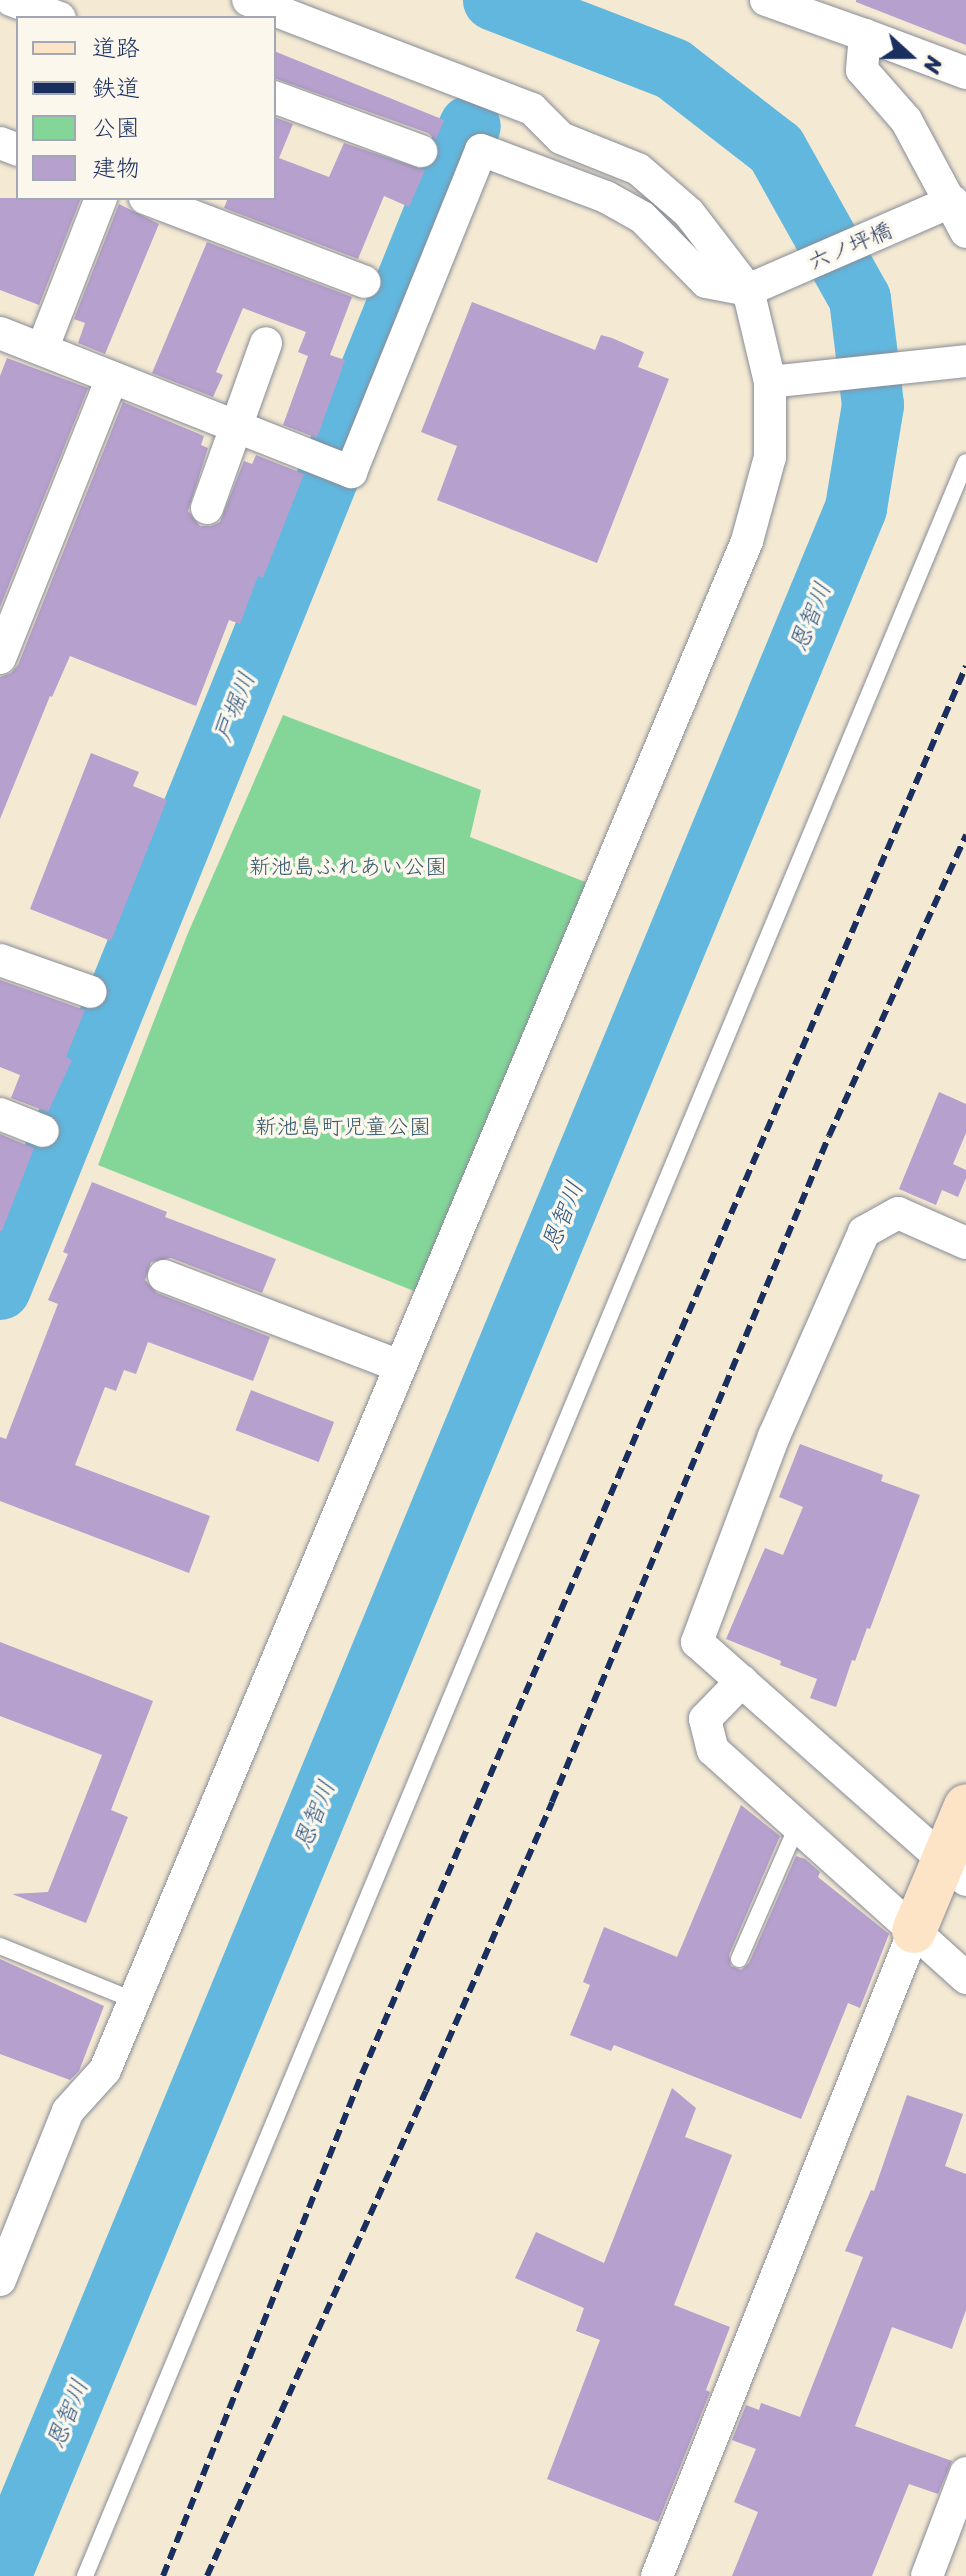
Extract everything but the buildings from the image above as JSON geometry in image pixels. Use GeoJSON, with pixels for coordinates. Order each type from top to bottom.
{"type":"FeatureCollection","features":[{"type":"Feature","properties":{"kind":"street"},"geometry":{"type":"LineString","coordinates":[[11,0],[55,16]]}},
{"type":"Feature","properties":{"kind":"street"},"geometry":{"type":"LineString","coordinates":[[3,2267],[68,2111],[105,2070],[747,541],[770,457],[770,382],[748,290],[689,213],[638,169],[561,138],[532,109],[248,0]]}},
{"type":"Feature","properties":{"kind":"street"},"geometry":{"type":"LineString","coordinates":[[766,0],[966,73]]}},
{"type":"Feature","properties":{"kind":"street"},"geometry":{"type":"LineString","coordinates":[[865,35],[862,70],[906,120],[953,201],[966,232]]}},
{"type":"Feature","properties":{"kind":"street"},"geometry":{"type":"LineString","coordinates":[[276,98],[421,151]]}},
{"type":"Feature","properties":{"kind":"street"},"geometry":{"type":"LineString","coordinates":[[0,333],[43,347],[235,428],[351,472],[481,150],[606,197],[642,217],[706,282],[748,290]]}},
{"type":"Feature","properties":{"kind":"street"},"geometry":{"type":"LineString","coordinates":[[43,347],[100,200]]}},
{"type":"Feature","properties":{"kind":"street"},"geometry":{"type":"LineString","coordinates":[[150,200],[365,282]]}},
{"type":"Feature","properties":{"kind":"street","name":"六ノ坪橋"},"geometry":{"type":"LineString","coordinates":[[748,290],[953,201]]}},
{"type":"Feature","properties":{"kind":"street"},"geometry":{"type":"LineString","coordinates":[[207,508],[266,343]]}},
{"type":"Feature","properties":{"kind":"street"},"geometry":{"type":"LineString","coordinates":[[770,382],[966,361]]}},
{"type":"Feature","properties":{"kind":"street"},"geometry":{"type":"LineString","coordinates":[[0,658],[112,378]]}},
{"type":"Feature","properties":{"kind":"street"},"geometry":{"type":"LineString","coordinates":[[0,960],[91,992]]}},
{"type":"Feature","properties":{"kind":"street"},"geometry":{"type":"LineString","coordinates":[[0,1114],[43,1131]]}},
{"type":"Feature","properties":{"kind":"street"},"geometry":{"type":"LineString","coordinates":[[955,1870],[697,1642],[774,1436],[864,1232],[898,1213],[966,1243]]}},
{"type":"Feature","properties":{"kind":"street"},"geometry":{"type":"LineString","coordinates":[[164,1276],[400,1366]]}},
{"type":"Feature","properties":{"kind":"street"},"geometry":{"type":"LineString","coordinates":[[742,1681],[705,1719],[713,1750],[966,1978]]}},
{"type":"Feature","properties":{"kind":"street"},"geometry":{"type":"LineString","coordinates":[[657,2576],[914,1931],[955,1870],[966,1806]]}},
{"type":"Feature","properties":{"kind":"street"},"geometry":{"type":"LineString","coordinates":[[927,2576],[966,2473]]}},
{"type":"Feature","properties":{"kind":"lane"},"geometry":{"type":"LineString","coordinates":[[85,2576],[966,462]]}},
{"type":"Feature","properties":{"kind":"lane"},"geometry":{"type":"LineString","coordinates":[[739,1959],[797,1826]]}},
{"type":"Feature","properties":{"kind":"lane"},"geometry":{"type":"LineString","coordinates":[[0,1946],[133,2000]]}},
{"type":"Feature","properties":{"kind":"green space"},"geometry":{"type":"Polygon","coordinates":[[[283,715],[481,790],[470,837],[593,885],[419,1293],[98,1165],[188,933],[283,715]]]}},
{"type":"Feature","properties":{"kind":"waterway","name":"恩智川"},"geometry":{"type":"LineString","coordinates":[[0,2576],[856,508],[873,405],[860,299],[776,149],[673,69],[494,0]]}},
{"type":"Feature","properties":{"kind":"waterway","name":"戸堀川"},"geometry":{"type":"LineString","coordinates":[[0,1289],[470,126]]}},
{"type":"Feature","properties":{"kind":"railway"},"geometry":{"type":"LineString","coordinates":[[163,2576],[362,2074],[966,666]]}},
{"type":"Feature","properties":{"kind":"railway"},"geometry":{"type":"LineString","coordinates":[[207,2576],[426,2091],[552,1802],[829,1136],[966,835]]}},
{"type":"Feature","properties":{"kind":"park label","name":"新池島ふれあい公園"},"geometry":{"type":"Point","coordinates":[348,867]}},
{"type":"Feature","properties":{"kind":"park label","name":"新池島町児童公園"},"geometry":{"type":"Point","coordinates":[343,1127]}}]}
